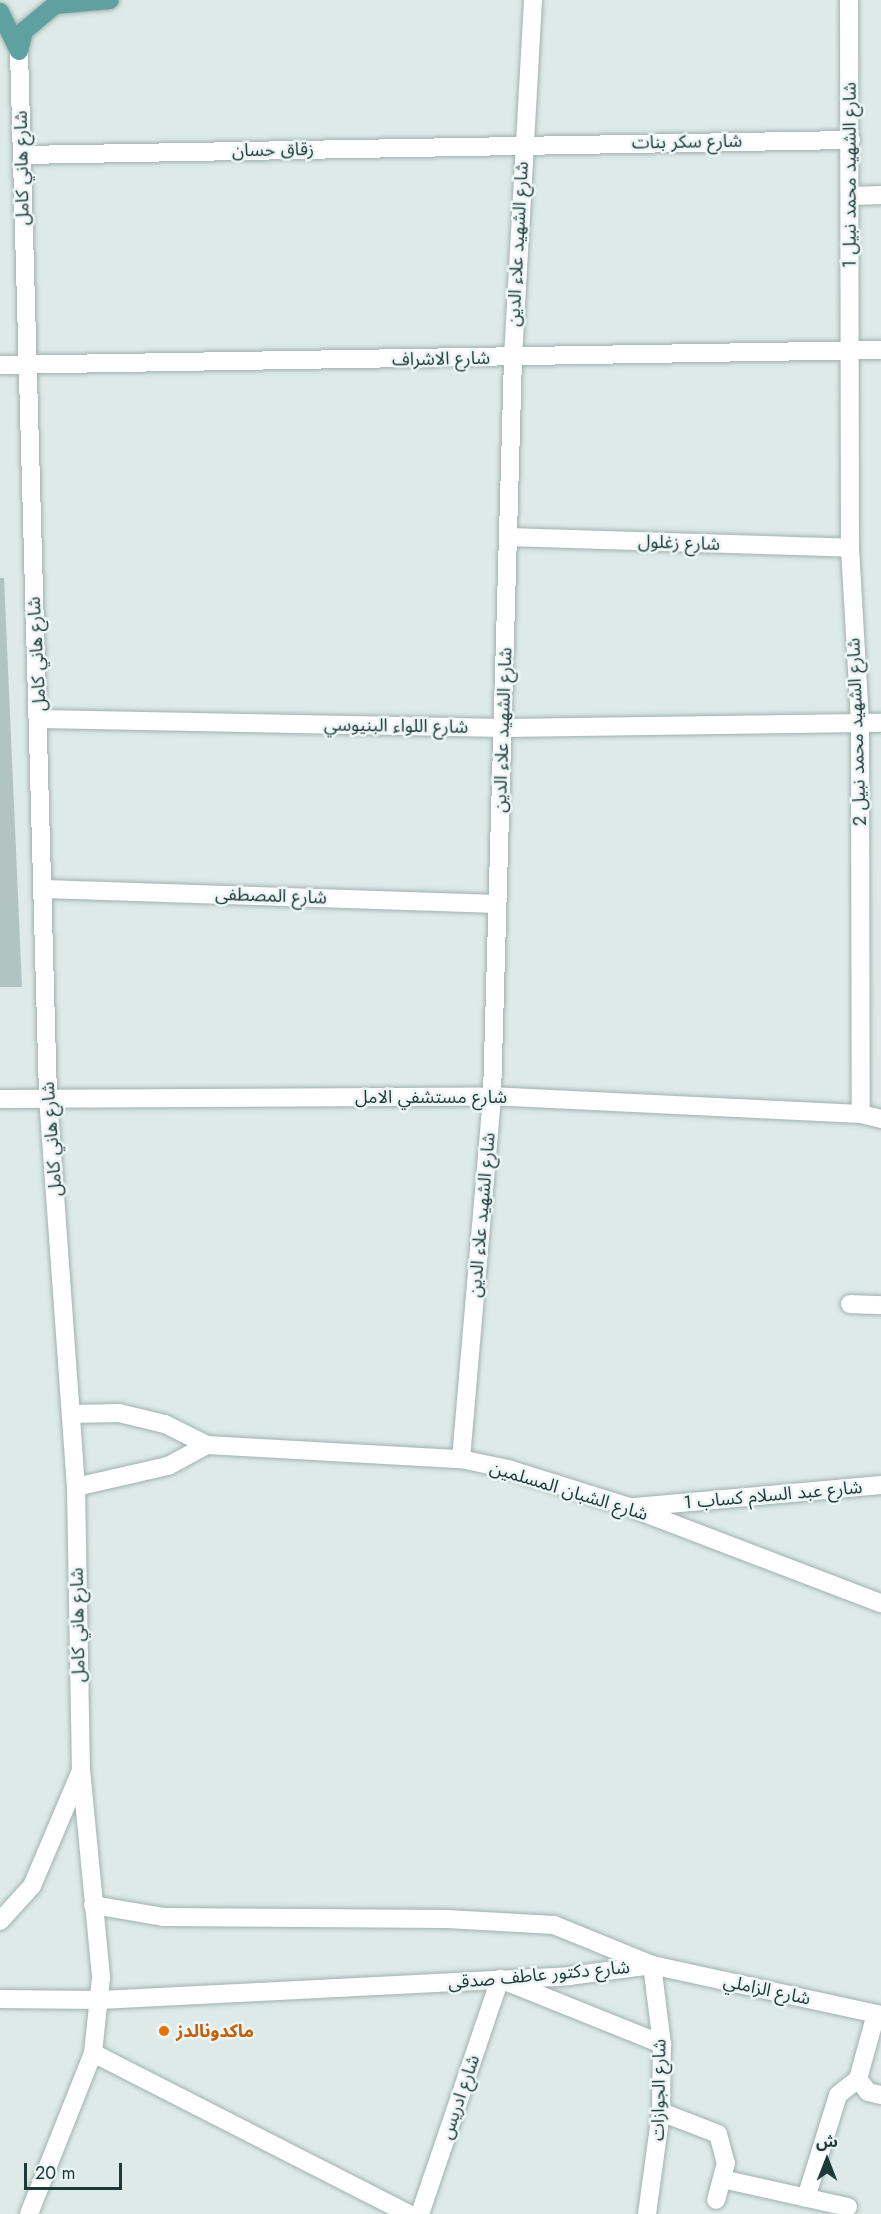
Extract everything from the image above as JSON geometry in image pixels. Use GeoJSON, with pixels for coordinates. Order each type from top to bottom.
{"type":"FeatureCollection","features":[{"type":"Feature","properties":{"kind":"main road"},"geometry":{"type":"LineString","coordinates":[[19,51],[24,31],[55,5],[110,0]]}},
{"type":"Feature","properties":{"kind":"main road"},"geometry":{"type":"LineString","coordinates":[[0,12],[16,35],[19,51]]}},
{"type":"Feature","properties":{"kind":"street","name":"شارع الشهيد علاء الدين"},"geometry":{"type":"LineString","coordinates":[[461,1459],[492,1096],[513,358],[523,145],[533,0]]}},
{"type":"Feature","properties":{"kind":"street","name":"شارع الشهيد محمد نبيل 1"},"geometry":{"type":"LineString","coordinates":[[849,0],[850,350]]}},
{"type":"Feature","properties":{"kind":"street","name":"شارع هاني كامل"},"geometry":{"type":"LineString","coordinates":[[19,51],[24,365],[46,889],[48,1097],[76,1487],[81,1769],[100,2000],[93,2053],[29,2214]]}},
{"type":"Feature","properties":{"kind":"street","name":"شارع سكر بنات"},"geometry":{"type":"LineString","coordinates":[[523,145],[851,140]]}},
{"type":"Feature","properties":{"kind":"street","name":"زقاق حسان"},"geometry":{"type":"LineString","coordinates":[[22,155],[523,145]]}},
{"type":"Feature","properties":{"kind":"street"},"geometry":{"type":"LineString","coordinates":[[851,195],[881,195]]}},
{"type":"Feature","properties":{"kind":"street","name":"شارع الشهيد محمد نبيل 2"},"geometry":{"type":"LineString","coordinates":[[850,350],[849,548],[860,723],[861,1114]]}},
{"type":"Feature","properties":{"kind":"street","name":"شارع الاشراف"},"geometry":{"type":"LineString","coordinates":[[0,365],[881,350]]}},
{"type":"Feature","properties":{"kind":"street","name":"شارع زغلول"},"geometry":{"type":"LineString","coordinates":[[509,537],[849,548]]}},
{"type":"Feature","properties":{"kind":"street","name":"شارع اللواء البنيوسي"},"geometry":{"type":"LineString","coordinates":[[40,719],[504,728],[881,723]]}},
{"type":"Feature","properties":{"kind":"street","name":"شارع المصطفى"},"geometry":{"type":"LineString","coordinates":[[46,889],[497,904]]}},
{"type":"Feature","properties":{"kind":"street","name":"شارع مستشفي الامل"},"geometry":{"type":"LineString","coordinates":[[0,1099],[492,1096],[861,1114],[881,1119]]}},
{"type":"Feature","properties":{"kind":"street","name":"شارع مستشفي الامل"},"geometry":{"type":"LineString","coordinates":[[861,1114],[881,1109]]}},
{"type":"Feature","properties":{"kind":"street"},"geometry":{"type":"LineString","coordinates":[[850,1304],[881,1305]]}},
{"type":"Feature","properties":{"kind":"street","name":"شارع الشبان المسلمين"},"geometry":{"type":"LineString","coordinates":[[71,1414],[119,1413],[165,1424],[207,1445],[461,1459],[629,1507],[881,1603]]}},
{"type":"Feature","properties":{"kind":"street"},"geometry":{"type":"LineString","coordinates":[[76,1487],[168,1466],[207,1445]]}},
{"type":"Feature","properties":{"kind":"street","name":"شارع عبد السلام كساب 1"},"geometry":{"type":"LineString","coordinates":[[629,1507],[881,1485]]}},
{"type":"Feature","properties":{"kind":"street"},"geometry":{"type":"LineString","coordinates":[[0,1921],[38,1876],[81,1769]]}},
{"type":"Feature","properties":{"kind":"street","name":"شارع دكتور عاطف صدقى"},"geometry":{"type":"LineString","coordinates":[[93,1905],[163,1917],[447,1918],[554,1925],[652,1965]]}},
{"type":"Feature","properties":{"kind":"street","name":"شارع دكتور عاطف صدقى"},"geometry":{"type":"LineString","coordinates":[[0,2000],[100,2000],[500,1979],[652,1965]]}},
{"type":"Feature","properties":{"kind":"street","name":"شارع الزاملي"},"geometry":{"type":"LineString","coordinates":[[652,1965],[879,2015]]}},
{"type":"Feature","properties":{"kind":"street","name":"شارع الجوازات"},"geometry":{"type":"LineString","coordinates":[[647,2214],[661,2112],[662,2044],[652,1965]]}},
{"type":"Feature","properties":{"kind":"street"},"geometry":{"type":"LineString","coordinates":[[500,1979],[662,2044]]}},
{"type":"Feature","properties":{"kind":"street","name":"شارع ادريس"},"geometry":{"type":"LineString","coordinates":[[420,2214],[500,1979]]}},
{"type":"Feature","properties":{"kind":"street"},"geometry":{"type":"LineString","coordinates":[[816,2204],[833,2107],[858,2079],[879,2015]]}},
{"type":"Feature","properties":{"kind":"street"},"geometry":{"type":"LineString","coordinates":[[93,2053],[409,2214]]}},
{"type":"Feature","properties":{"kind":"street"},"geometry":{"type":"LineString","coordinates":[[858,2079],[868,2092],[881,2095]]}},
{"type":"Feature","properties":{"kind":"street"},"geometry":{"type":"LineString","coordinates":[[661,2112],[718,2134],[726,2148],[722,2179],[716,2200]]}},
{"type":"Feature","properties":{"kind":"street"},"geometry":{"type":"LineString","coordinates":[[722,2179],[816,2204],[848,2207]]}},
{"type":"Feature","properties":{"kind":"building"},"geometry":{"type":"Polygon","coordinates":[[[0,578],[4,578],[22,987],[0,987],[0,578]]]}},
{"type":"Feature","properties":{"kind":"place","name":"ماكدونالدز"},"geometry":{"type":"Point","coordinates":[164,2031]}}]}
